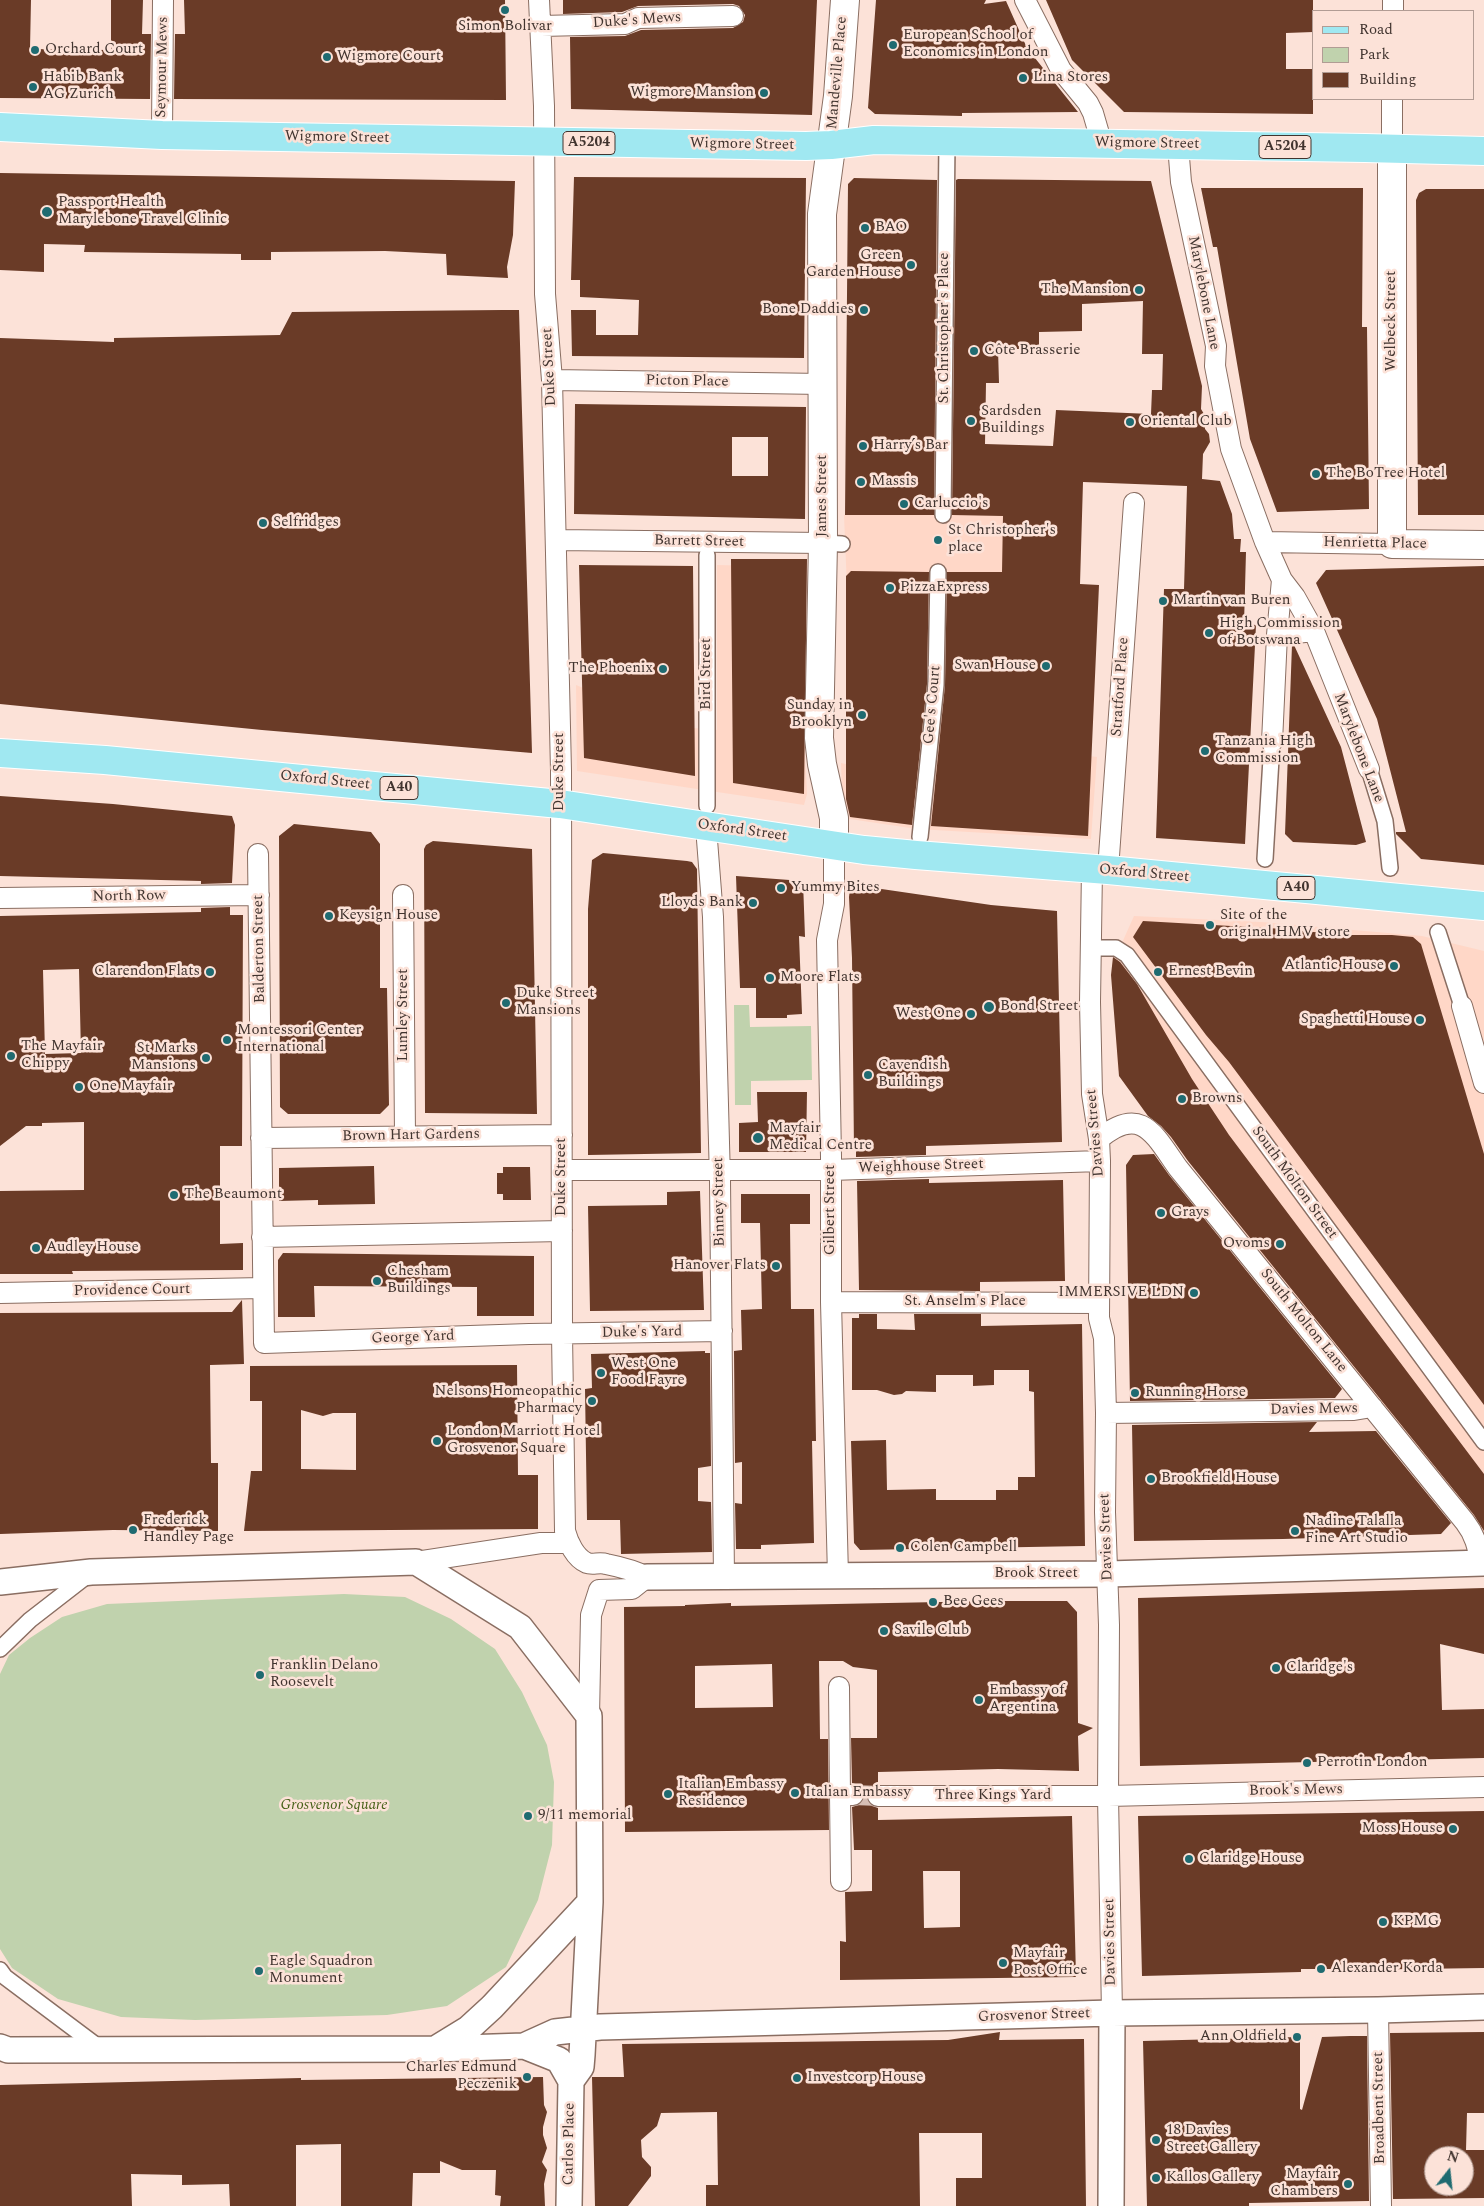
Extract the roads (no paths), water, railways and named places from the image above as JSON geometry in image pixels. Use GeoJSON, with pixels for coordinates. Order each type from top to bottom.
{"type":"FeatureCollection","features":[{"type":"Feature","properties":{"kind":"main road","name":"Mandeville Place"},"geometry":{"type":"LineString","coordinates":[[831,145],[838,96],[844,0]]}},
{"type":"Feature","properties":{"kind":"main road","name":"Wigmore Street"},"geometry":{"type":"LineString","coordinates":[[0,127],[162,135],[545,142],[831,145],[874,140],[1484,152]]}},
{"type":"Feature","properties":{"kind":"main road","name":"James Street"},"geometry":{"type":"LineString","coordinates":[[831,145],[822,214],[823,384],[832,544],[820,738],[822,764],[834,818],[834,845]]}},
{"type":"Feature","properties":{"kind":"main road","name":"Welbeck Street"},"geometry":{"type":"LineString","coordinates":[[1392,149],[1392,544]]}},
{"type":"Feature","properties":{"kind":"main road","name":"Henrietta Place"},"geometry":{"type":"LineString","coordinates":[[1392,544],[1484,545]]}},
{"type":"Feature","properties":{"kind":"main road","name":"Oxford Street"},"geometry":{"type":"LineString","coordinates":[[0,753],[105,760],[560,804],[707,816],[834,845],[930,857],[1100,870],[1484,906]]}},
{"type":"Feature","properties":{"kind":"street","name":"Seymour Mews"},"geometry":{"type":"LineString","coordinates":[[162,135],[163,0]]}},
{"type":"Feature","properties":{"kind":"street","name":"Duke Street"},"geometry":{"type":"LineString","coordinates":[[539,0],[545,142],[545,294],[552,380],[556,540],[560,804],[562,1334],[565,1531],[569,1543]]}},
{"type":"Feature","properties":{"kind":"street"},"geometry":{"type":"LineString","coordinates":[[1025,0],[1061,70],[1088,103],[1093,113],[1102,144]]}},
{"type":"Feature","properties":{"kind":"street","name":"Duke's Mews"},"geometry":{"type":"LineString","coordinates":[[541,26],[625,24],[638,18],[734,16]]}},
{"type":"Feature","properties":{"kind":"street","name":"Welbeck Street"},"geometry":{"type":"LineString","coordinates":[[1392,100],[1392,149]]}},
{"type":"Feature","properties":{"kind":"street","name":"St. Christopher's Place"},"geometry":{"type":"LineString","coordinates":[[943,515],[947,142]]}},
{"type":"Feature","properties":{"kind":"street","name":"Marylebone Lane"},"geometry":{"type":"LineString","coordinates":[[1178,145],[1181,182],[1216,346],[1215,366],[1231,449],[1265,542],[1282,580],[1295,597],[1314,631],[1369,769],[1385,821],[1390,868]]}},
{"type":"Feature","properties":{"kind":"street","name":"Picton Place"},"geometry":{"type":"LineString","coordinates":[[552,380],[823,384]]}},
{"type":"Feature","properties":{"kind":"street","name":"Stratford Place"},"geometry":{"type":"LineString","coordinates":[[1100,870],[1134,503]]}},
{"type":"Feature","properties":{"kind":"street","name":"Barrett Street"},"geometry":{"type":"LineString","coordinates":[[556,540],[706,548],[832,544]]}},
{"type":"Feature","properties":{"kind":"street","name":"Henrietta Place"},"geometry":{"type":"LineString","coordinates":[[1265,542],[1392,544]]}},
{"type":"Feature","properties":{"kind":"street","name":"Bird Street"},"geometry":{"type":"LineString","coordinates":[[706,548],[707,816]]}},
{"type":"Feature","properties":{"kind":"street","name":"Gee's Court"},"geometry":{"type":"LineString","coordinates":[[920,837],[936,685],[938,572]]}},
{"type":"Feature","properties":{"kind":"street","name":"Marylebone Lane"},"geometry":{"type":"LineString","coordinates":[[1265,859],[1277,635],[1282,580]]}},
{"type":"Feature","properties":{"kind":"street"},"geometry":{"type":"LineString","coordinates":[[1277,635],[1314,631]]}},
{"type":"Feature","properties":{"kind":"street","name":"Binney Street"},"geometry":{"type":"LineString","coordinates":[[707,816],[720,1170],[724,1577]]}},
{"type":"Feature","properties":{"kind":"street","name":"Gilbert Street"},"geometry":{"type":"LineString","coordinates":[[834,845],[834,904],[827,940],[831,1302],[838,1576]]}},
{"type":"Feature","properties":{"kind":"street","name":"Balderton Street"},"geometry":{"type":"LineString","coordinates":[[258,854],[264,1343]]}},
{"type":"Feature","properties":{"kind":"street","name":"Davies Street"},"geometry":{"type":"LineString","coordinates":[[1100,870],[1090,948],[1092,1094],[1099,1139],[1100,1161],[1099,1318],[1104,1338],[1106,1413],[1105,1512],[1108,1574],[1108,1796],[1112,2013],[1111,2206]]}},
{"type":"Feature","properties":{"kind":"street","name":"North Row"},"geometry":{"type":"LineString","coordinates":[[0,898],[259,895]]}},
{"type":"Feature","properties":{"kind":"street","name":"Lumley Street"},"geometry":{"type":"LineString","coordinates":[[404,895],[405,1136]]}},
{"type":"Feature","properties":{"kind":"street"},"geometry":{"type":"LineString","coordinates":[[1438,932],[1484,1083]]}},
{"type":"Feature","properties":{"kind":"street","name":"South Molton Street"},"geometry":{"type":"LineString","coordinates":[[1090,948],[1116,948],[1127,954],[1484,1442]]}},
{"type":"Feature","properties":{"kind":"street","name":"South Molton Lane"},"geometry":{"type":"LineString","coordinates":[[1099,1139],[1122,1125],[1136,1123],[1149,1128],[1178,1168],[1332,1355],[1471,1529],[1482,1563]]}},
{"type":"Feature","properties":{"kind":"street","name":"Brown Hart Gardens"},"geometry":{"type":"LineString","coordinates":[[261,1138],[562,1134]]}},
{"type":"Feature","properties":{"kind":"street","name":"Weighhouse Street"},"geometry":{"type":"LineString","coordinates":[[562,1170],[831,1170],[1100,1161]]}},
{"type":"Feature","properties":{"kind":"street"},"geometry":{"type":"LineString","coordinates":[[262,1237],[562,1231]]}},
{"type":"Feature","properties":{"kind":"street","name":"Providence Court"},"geometry":{"type":"LineString","coordinates":[[0,1293],[263,1288]]}},
{"type":"Feature","properties":{"kind":"street","name":"St. Anselm's Place"},"geometry":{"type":"LineString","coordinates":[[831,1302],[1099,1303]]}},
{"type":"Feature","properties":{"kind":"street","name":"Duke's Yard"},"geometry":{"type":"LineString","coordinates":[[562,1334],[722,1331]]}},
{"type":"Feature","properties":{"kind":"street","name":"George Yard"},"geometry":{"type":"LineString","coordinates":[[264,1343],[562,1334]]}},
{"type":"Feature","properties":{"kind":"street","name":"Davies Mews"},"geometry":{"type":"LineString","coordinates":[[1106,1413],[1358,1410],[1372,1407]]}},
{"type":"Feature","properties":{"kind":"street"},"geometry":{"type":"LineString","coordinates":[[3,2051],[434,2049],[524,2046],[556,2032],[584,2028],[590,1902],[589,1716],[591,1615],[599,1590],[588,1574],[587,1562],[575,1552],[569,1543],[542,1543],[416,1562],[91,1572],[6,1579]]}},
{"type":"Feature","properties":{"kind":"street"},"geometry":{"type":"LineString","coordinates":[[416,1562],[520,1626],[589,1716]]}},
{"type":"Feature","properties":{"kind":"street","name":"Brook Street"},"geometry":{"type":"LineString","coordinates":[[587,1562],[605,1563],[618,1568],[631,1569],[647,1577],[1108,1574],[1482,1563]]}},
{"type":"Feature","properties":{"kind":"street"},"geometry":{"type":"LineString","coordinates":[[0,1649],[30,1620],[91,1572]]}},
{"type":"Feature","properties":{"kind":"street","name":"Brook Street"},"geometry":{"type":"LineString","coordinates":[[599,1590],[632,1588],[647,1577]]}},
{"type":"Feature","properties":{"kind":"street"},"geometry":{"type":"LineString","coordinates":[[838,1687],[846,1795],[840,1881]]}},
{"type":"Feature","properties":{"kind":"street","name":"Brook's Mews"},"geometry":{"type":"LineString","coordinates":[[1108,1796],[1484,1787]]}},
{"type":"Feature","properties":{"kind":"street","name":"Three Kings Yard"},"geometry":{"type":"LineString","coordinates":[[878,1796],[1108,1796]]}},
{"type":"Feature","properties":{"kind":"street"},"geometry":{"type":"LineString","coordinates":[[434,2049],[468,2029],[492,2007],[590,1902]]}},
{"type":"Feature","properties":{"kind":"street"},"geometry":{"type":"LineString","coordinates":[[0,1970],[5,1976],[102,2050]]}},
{"type":"Feature","properties":{"kind":"street","name":"Grosvenor Street"},"geometry":{"type":"LineString","coordinates":[[584,2028],[1112,2013],[1484,2007]]}},
{"type":"Feature","properties":{"kind":"street","name":"Broadbent Street"},"geometry":{"type":"LineString","coordinates":[[1378,2010],[1381,2206]]}},
{"type":"Feature","properties":{"kind":"street","name":"Carlos Place"},"geometry":{"type":"LineString","coordinates":[[571,2081],[582,2067],[584,2028]]}},
{"type":"Feature","properties":{"kind":"street","name":"Carlos Place"},"geometry":{"type":"LineString","coordinates":[[524,2046],[559,2060],[571,2081],[569,2206]]}},
{"type":"Feature","properties":{"kind":"tunnel"},"geometry":{"type":"LineString","coordinates":[[853,1795],[878,1796]]}},
{"type":"Feature","properties":{"kind":"place","name":"Simon Bolivar"},"geometry":{"type":"Point","coordinates":[505,10]}},
{"type":"Feature","properties":{"kind":"place","name":"European School of Economics in London"},"geometry":{"type":"Point","coordinates":[893,45]}},
{"type":"Feature","properties":{"kind":"place","name":"Orchard Court"},"geometry":{"type":"Point","coordinates":[35,50]}},
{"type":"Feature","properties":{"kind":"place","name":"Wigmore Court"},"geometry":{"type":"Point","coordinates":[327,57]}},
{"type":"Feature","properties":{"kind":"place","name":"Lina Stores"},"geometry":{"type":"Point","coordinates":[1023,78]}},
{"type":"Feature","properties":{"kind":"place","name":"Habib Bank AG Zurich"},"geometry":{"type":"Point","coordinates":[33,87]}},
{"type":"Feature","properties":{"kind":"place","name":"Wigmore Mansion"},"geometry":{"type":"Point","coordinates":[764,93]}},
{"type":"Feature","properties":{"kind":"place","name":"Passport Health Marylebone Travel Clinic"},"geometry":{"type":"Point","coordinates":[47,212]}},
{"type":"Feature","properties":{"kind":"place","name":"BAO"},"geometry":{"type":"Point","coordinates":[865,228]}},
{"type":"Feature","properties":{"kind":"place","name":"Green Garden House"},"geometry":{"type":"Point","coordinates":[911,265]}},
{"type":"Feature","properties":{"kind":"place","name":"The Mansion"},"geometry":{"type":"Point","coordinates":[1139,290]}},
{"type":"Feature","properties":{"kind":"place","name":"Bone Daddies"},"geometry":{"type":"Point","coordinates":[864,310]}},
{"type":"Feature","properties":{"kind":"place","name":"Côte Brasserie"},"geometry":{"type":"Point","coordinates":[974,351]}},
{"type":"Feature","properties":{"kind":"place","name":"Sardsden Buildings"},"geometry":{"type":"Point","coordinates":[971,421]}},
{"type":"Feature","properties":{"kind":"place","name":"Oriental Club"},"geometry":{"type":"Point","coordinates":[1130,422]}},
{"type":"Feature","properties":{"kind":"place","name":"Harry’s Bar"},"geometry":{"type":"Point","coordinates":[863,446]}},
{"type":"Feature","properties":{"kind":"place","name":"The BoTree Hotel"},"geometry":{"type":"Point","coordinates":[1316,474]}},
{"type":"Feature","properties":{"kind":"place","name":"Massis"},"geometry":{"type":"Point","coordinates":[861,482]}},
{"type":"Feature","properties":{"kind":"place","name":"Carluccio's"},"geometry":{"type":"Point","coordinates":[904,504]}},
{"type":"Feature","properties":{"kind":"place","name":"Selfridges"},"geometry":{"type":"Point","coordinates":[263,523]}},
{"type":"Feature","properties":{"kind":"place","name":"St Christopher's place"},"geometry":{"type":"Point","coordinates":[938,540]}},
{"type":"Feature","properties":{"kind":"place","name":"PizzaExpress"},"geometry":{"type":"Point","coordinates":[890,588]}},
{"type":"Feature","properties":{"kind":"place","name":"Martin van Buren"},"geometry":{"type":"Point","coordinates":[1163,601]}},
{"type":"Feature","properties":{"kind":"place","name":"High Commission of Botswana"},"geometry":{"type":"Point","coordinates":[1209,633]}},
{"type":"Feature","properties":{"kind":"place","name":"Swan House"},"geometry":{"type":"Point","coordinates":[1046,666]}},
{"type":"Feature","properties":{"kind":"place","name":"The Phoenix"},"geometry":{"type":"Point","coordinates":[663,669]}},
{"type":"Feature","properties":{"kind":"place","name":"Sunday in Brooklyn"},"geometry":{"type":"Point","coordinates":[862,715]}},
{"type":"Feature","properties":{"kind":"place","name":"Tanzania High Commission"},"geometry":{"type":"Point","coordinates":[1205,751]}},
{"type":"Feature","properties":{"kind":"place","name":"Yummy Bites"},"geometry":{"type":"Point","coordinates":[781,888]}},
{"type":"Feature","properties":{"kind":"place","name":"Lloyds Bank"},"geometry":{"type":"Point","coordinates":[753,903]}},
{"type":"Feature","properties":{"kind":"place","name":"Keysign House"},"geometry":{"type":"Point","coordinates":[329,916]}},
{"type":"Feature","properties":{"kind":"place","name":"Site of the original HMV store"},"geometry":{"type":"Point","coordinates":[1210,925]}},
{"type":"Feature","properties":{"kind":"place","name":"Atlantic House"},"geometry":{"type":"Point","coordinates":[1394,966]}},
{"type":"Feature","properties":{"kind":"place","name":"Clarendon Flats"},"geometry":{"type":"Point","coordinates":[210,972]}},
{"type":"Feature","properties":{"kind":"place","name":"Ernest Bevin"},"geometry":{"type":"Point","coordinates":[1158,972]}},
{"type":"Feature","properties":{"kind":"place","name":"Moore Flats"},"geometry":{"type":"Point","coordinates":[770,978]}},
{"type":"Feature","properties":{"kind":"place","name":"Duke Street Mansions"},"geometry":{"type":"Point","coordinates":[506,1003]}},
{"type":"Feature","properties":{"kind":"place","name":"Bond Street"},"geometry":{"type":"Point","coordinates":[989,1007]}},
{"type":"Feature","properties":{"kind":"place","name":"West One"},"geometry":{"type":"Point","coordinates":[971,1014]}},
{"type":"Feature","properties":{"kind":"place","name":"Spaghetti House"},"geometry":{"type":"Point","coordinates":[1420,1020]}},
{"type":"Feature","properties":{"kind":"place","name":"Montessori Center International"},"geometry":{"type":"Point","coordinates":[227,1040]}},
{"type":"Feature","properties":{"kind":"place","name":"The Mayfair Chippy"},"geometry":{"type":"Point","coordinates":[11,1056]}},
{"type":"Feature","properties":{"kind":"place","name":"St Marks Mansions"},"geometry":{"type":"Point","coordinates":[206,1058]}},
{"type":"Feature","properties":{"kind":"place","name":"Cavendish Buildings"},"geometry":{"type":"Point","coordinates":[868,1075]}},
{"type":"Feature","properties":{"kind":"place","name":"One Mayfair"},"geometry":{"type":"Point","coordinates":[79,1087]}},
{"type":"Feature","properties":{"kind":"place","name":"Browns"},"geometry":{"type":"Point","coordinates":[1182,1099]}},
{"type":"Feature","properties":{"kind":"place","name":"Mayfair Medical Centre"},"geometry":{"type":"Point","coordinates":[758,1138]}},
{"type":"Feature","properties":{"kind":"place","name":"The Beaumont"},"geometry":{"type":"Point","coordinates":[174,1195]}},
{"type":"Feature","properties":{"kind":"place","name":"Grays"},"geometry":{"type":"Point","coordinates":[1161,1213]}},
{"type":"Feature","properties":{"kind":"place","name":"Ovoms"},"geometry":{"type":"Point","coordinates":[1280,1244]}},
{"type":"Feature","properties":{"kind":"place","name":"Audley House"},"geometry":{"type":"Point","coordinates":[36,1248]}},
{"type":"Feature","properties":{"kind":"place","name":"Hanover Flats"},"geometry":{"type":"Point","coordinates":[776,1266]}},
{"type":"Feature","properties":{"kind":"place","name":"Chesham Buildings"},"geometry":{"type":"Point","coordinates":[377,1281]}},
{"type":"Feature","properties":{"kind":"place","name":"IMMERSIVE LDN"},"geometry":{"type":"Point","coordinates":[1194,1293]}},
{"type":"Feature","properties":{"kind":"place","name":"West One Food Fayre"},"geometry":{"type":"Point","coordinates":[601,1373]}},
{"type":"Feature","properties":{"kind":"place","name":"Running Horse"},"geometry":{"type":"Point","coordinates":[1135,1393]}},
{"type":"Feature","properties":{"kind":"place","name":"Nelsons Homeopathic Pharmacy"},"geometry":{"type":"Point","coordinates":[592,1401]}},
{"type":"Feature","properties":{"kind":"place","name":"London Marriott Hotel Grosvenor Square"},"geometry":{"type":"Point","coordinates":[437,1441]}},
{"type":"Feature","properties":{"kind":"place","name":"Brookfield House"},"geometry":{"type":"Point","coordinates":[1151,1479]}},
{"type":"Feature","properties":{"kind":"place","name":"Frederick Handley Page"},"geometry":{"type":"Point","coordinates":[133,1530]}},
{"type":"Feature","properties":{"kind":"place","name":"Nadine Talalla Fine Art Studio"},"geometry":{"type":"Point","coordinates":[1295,1531]}},
{"type":"Feature","properties":{"kind":"place","name":"Colen Campbell"},"geometry":{"type":"Point","coordinates":[900,1548]}},
{"type":"Feature","properties":{"kind":"place","name":"Bee Gees"},"geometry":{"type":"Point","coordinates":[933,1602]}},
{"type":"Feature","properties":{"kind":"place","name":"Savile Club"},"geometry":{"type":"Point","coordinates":[884,1631]}},
{"type":"Feature","properties":{"kind":"place","name":"Claridge's"},"geometry":{"type":"Point","coordinates":[1276,1668]}},
{"type":"Feature","properties":{"kind":"place","name":"Franklin Delano Roosevelt"},"geometry":{"type":"Point","coordinates":[260,1675]}},
{"type":"Feature","properties":{"kind":"place","name":"Embassy of Argentina"},"geometry":{"type":"Point","coordinates":[979,1700]}},
{"type":"Feature","properties":{"kind":"place","name":"Perrotin London"},"geometry":{"type":"Point","coordinates":[1307,1763]}},
{"type":"Feature","properties":{"kind":"place","name":"Italian Embassy"},"geometry":{"type":"Point","coordinates":[795,1793]}},
{"type":"Feature","properties":{"kind":"place","name":"Italian Embassy Residence"},"geometry":{"type":"Point","coordinates":[668,1794]}},
{"type":"Feature","properties":{"kind":"place","name":"9/11 memorial"},"geometry":{"type":"Point","coordinates":[528,1816]}},
{"type":"Feature","properties":{"kind":"place","name":"Moss House"},"geometry":{"type":"Point","coordinates":[1453,1829]}},
{"type":"Feature","properties":{"kind":"place","name":"Claridge House"},"geometry":{"type":"Point","coordinates":[1189,1859]}},
{"type":"Feature","properties":{"kind":"place","name":"KPMG"},"geometry":{"type":"Point","coordinates":[1383,1922]}},
{"type":"Feature","properties":{"kind":"place","name":"Mayfair Post Office"},"geometry":{"type":"Point","coordinates":[1003,1963]}},
{"type":"Feature","properties":{"kind":"place","name":"Alexander Korda"},"geometry":{"type":"Point","coordinates":[1321,1969]}},
{"type":"Feature","properties":{"kind":"place","name":"Eagle Squadron Monument"},"geometry":{"type":"Point","coordinates":[259,1971]}},
{"type":"Feature","properties":{"kind":"place","name":"Ann Oldfield"},"geometry":{"type":"Point","coordinates":[1297,2037]}},
{"type":"Feature","properties":{"kind":"place","name":"Charles Edmund Peczenik"},"geometry":{"type":"Point","coordinates":[527,2077]}},
{"type":"Feature","properties":{"kind":"place","name":"Investcorp House"},"geometry":{"type":"Point","coordinates":[797,2078]}},
{"type":"Feature","properties":{"kind":"place","name":"18 Davies Street Gallery"},"geometry":{"type":"Point","coordinates":[1156,2140]}},
{"type":"Feature","properties":{"kind":"place","name":"Kallos Gallery"},"geometry":{"type":"Point","coordinates":[1156,2178]}},
{"type":"Feature","properties":{"kind":"place","name":"Mayfair Chambers"},"geometry":{"type":"Point","coordinates":[1348,2184]}},
{"type":"Feature","properties":{"kind":"park label","name":"Grosvenor Square"},"geometry":{"type":"Point","coordinates":[334,1806]}}]}
